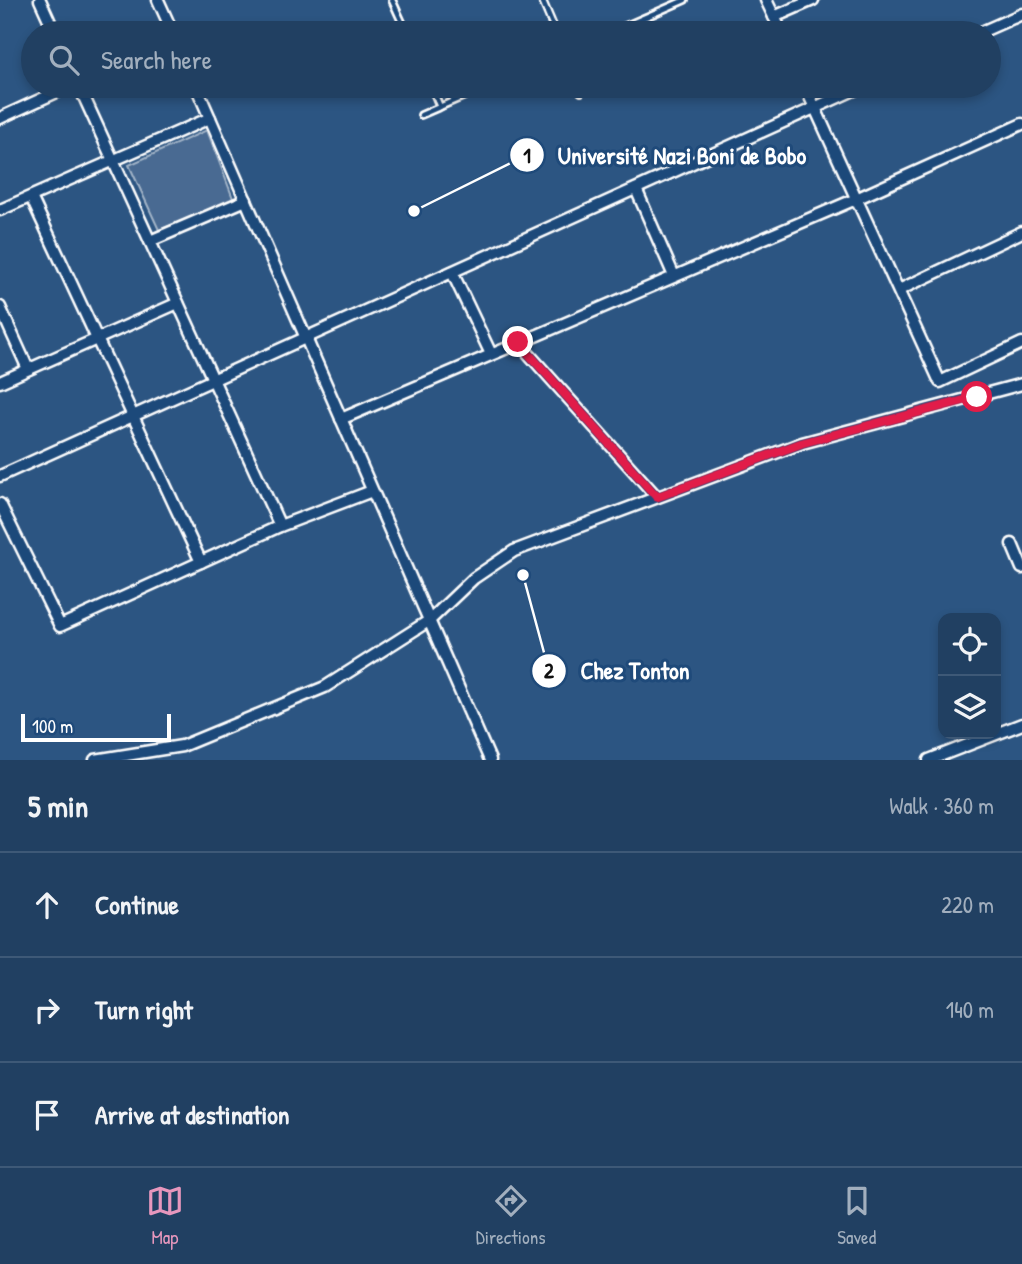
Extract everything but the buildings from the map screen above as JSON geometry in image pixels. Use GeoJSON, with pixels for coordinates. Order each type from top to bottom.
{"type":"FeatureCollection","features":[{"type":"Feature","properties":{"kind":"street"},"geometry":{"type":"LineString","coordinates":[[40,0],[50,21]]}},
{"type":"Feature","properties":{"kind":"street"},"geometry":{"type":"LineString","coordinates":[[158,0],[168,21]]}},
{"type":"Feature","properties":{"kind":"street"},"geometry":{"type":"LineString","coordinates":[[766,0],[777,21]]}},
{"type":"Feature","properties":{"kind":"street"},"geometry":{"type":"LineString","coordinates":[[775,17],[813,0]]}},
{"type":"Feature","properties":{"kind":"street"},"geometry":{"type":"LineString","coordinates":[[1001,23],[1022,14]]}},
{"type":"Feature","properties":{"kind":"street"},"geometry":{"type":"LineString","coordinates":[[1,115],[41,98]]}},
{"type":"Feature","properties":{"kind":"street"},"geometry":{"type":"LineString","coordinates":[[84,98],[280,526]]}},
{"type":"Feature","properties":{"kind":"street"},"geometry":{"type":"LineString","coordinates":[[201,98],[490,760]]}},
{"type":"Feature","properties":{"kind":"street"},"geometry":{"type":"LineString","coordinates":[[810,98],[940,382],[1022,343]]}},
{"type":"Feature","properties":{"kind":"street"},"geometry":{"type":"LineString","coordinates":[[0,477],[837,98]]}},
{"type":"Feature","properties":{"kind":"street"},"geometry":{"type":"LineString","coordinates":[[0,210],[210,118]]}},
{"type":"Feature","properties":{"kind":"street"},"geometry":{"type":"LineString","coordinates":[[341,419],[856,199],[1022,124]]}},
{"type":"Feature","properties":{"kind":"street"},"geometry":{"type":"LineString","coordinates":[[636,189],[674,276]]}},
{"type":"Feature","properties":{"kind":"street"},"geometry":{"type":"LineString","coordinates":[[31,197],[201,562]]}},
{"type":"Feature","properties":{"kind":"street"},"geometry":{"type":"LineString","coordinates":[[150,242],[246,200]]}},
{"type":"Feature","properties":{"kind":"street"},"geometry":{"type":"LineString","coordinates":[[899,290],[1022,232]]}},
{"type":"Feature","properties":{"kind":"street"},"geometry":{"type":"LineString","coordinates":[[452,272],[491,354]]}},
{"type":"Feature","properties":{"kind":"street"},"geometry":{"type":"LineString","coordinates":[[0,382],[178,303]]}},
{"type":"Feature","properties":{"kind":"street"},"geometry":{"type":"LineString","coordinates":[[0,307],[28,369]]}},
{"type":"Feature","properties":{"kind":"street"},"geometry":{"type":"LineString","coordinates":[[518,342],[657,497]]}},
{"type":"Feature","properties":{"kind":"street"},"geometry":{"type":"LineString","coordinates":[[96,760],[182,746],[325,687],[429,621],[474,578],[514,551],[802,443],[1022,384]]}},
{"type":"Feature","properties":{"kind":"street"},"geometry":{"type":"LineString","coordinates":[[0,503],[60,626],[280,526],[372,491]]}},
{"type":"Feature","properties":{"kind":"street"},"geometry":{"type":"LineString","coordinates":[[1012,544],[1022,568]]}},
{"type":"Feature","properties":{"kind":"street"},"geometry":{"type":"LineString","coordinates":[[929,760],[1022,724]]}},
{"type":"Feature","properties":{"kind":"lane"},"geometry":{"type":"LineString","coordinates":[[391,0],[401,21]]}},
{"type":"Feature","properties":{"kind":"lane"},"geometry":{"type":"LineString","coordinates":[[542,0],[551,21]]}},
{"type":"Feature","properties":{"kind":"lane"},"geometry":{"type":"LineString","coordinates":[[637,21],[685,0]]}},
{"type":"Feature","properties":{"kind":"lane"},"geometry":{"type":"LineString","coordinates":[[436,98],[440,107]]}},
{"type":"Feature","properties":{"kind":"lane"},"geometry":{"type":"LineString","coordinates":[[421,115],[461,98]]}},
{"type":"Feature","properties":{"kind":"shaded area"},"geometry":{"type":"Polygon","coordinates":[[[207,130],[234,201],[159,230],[129,165],[207,130]]]}},
{"type":"Feature","properties":{"kind":"place","name":"Université Nazi Boni de Bobo"},"geometry":{"type":"Point","coordinates":[414,211]}},
{"type":"Feature","properties":{"kind":"place","name":"Chez Tonton"},"geometry":{"type":"Point","coordinates":[523,575]}},
{"type":"Feature","properties":{"kind":"route"},"geometry":{"type":"LineString","coordinates":[[518,342],[657,497],[802,443],[977,397]]}}]}
